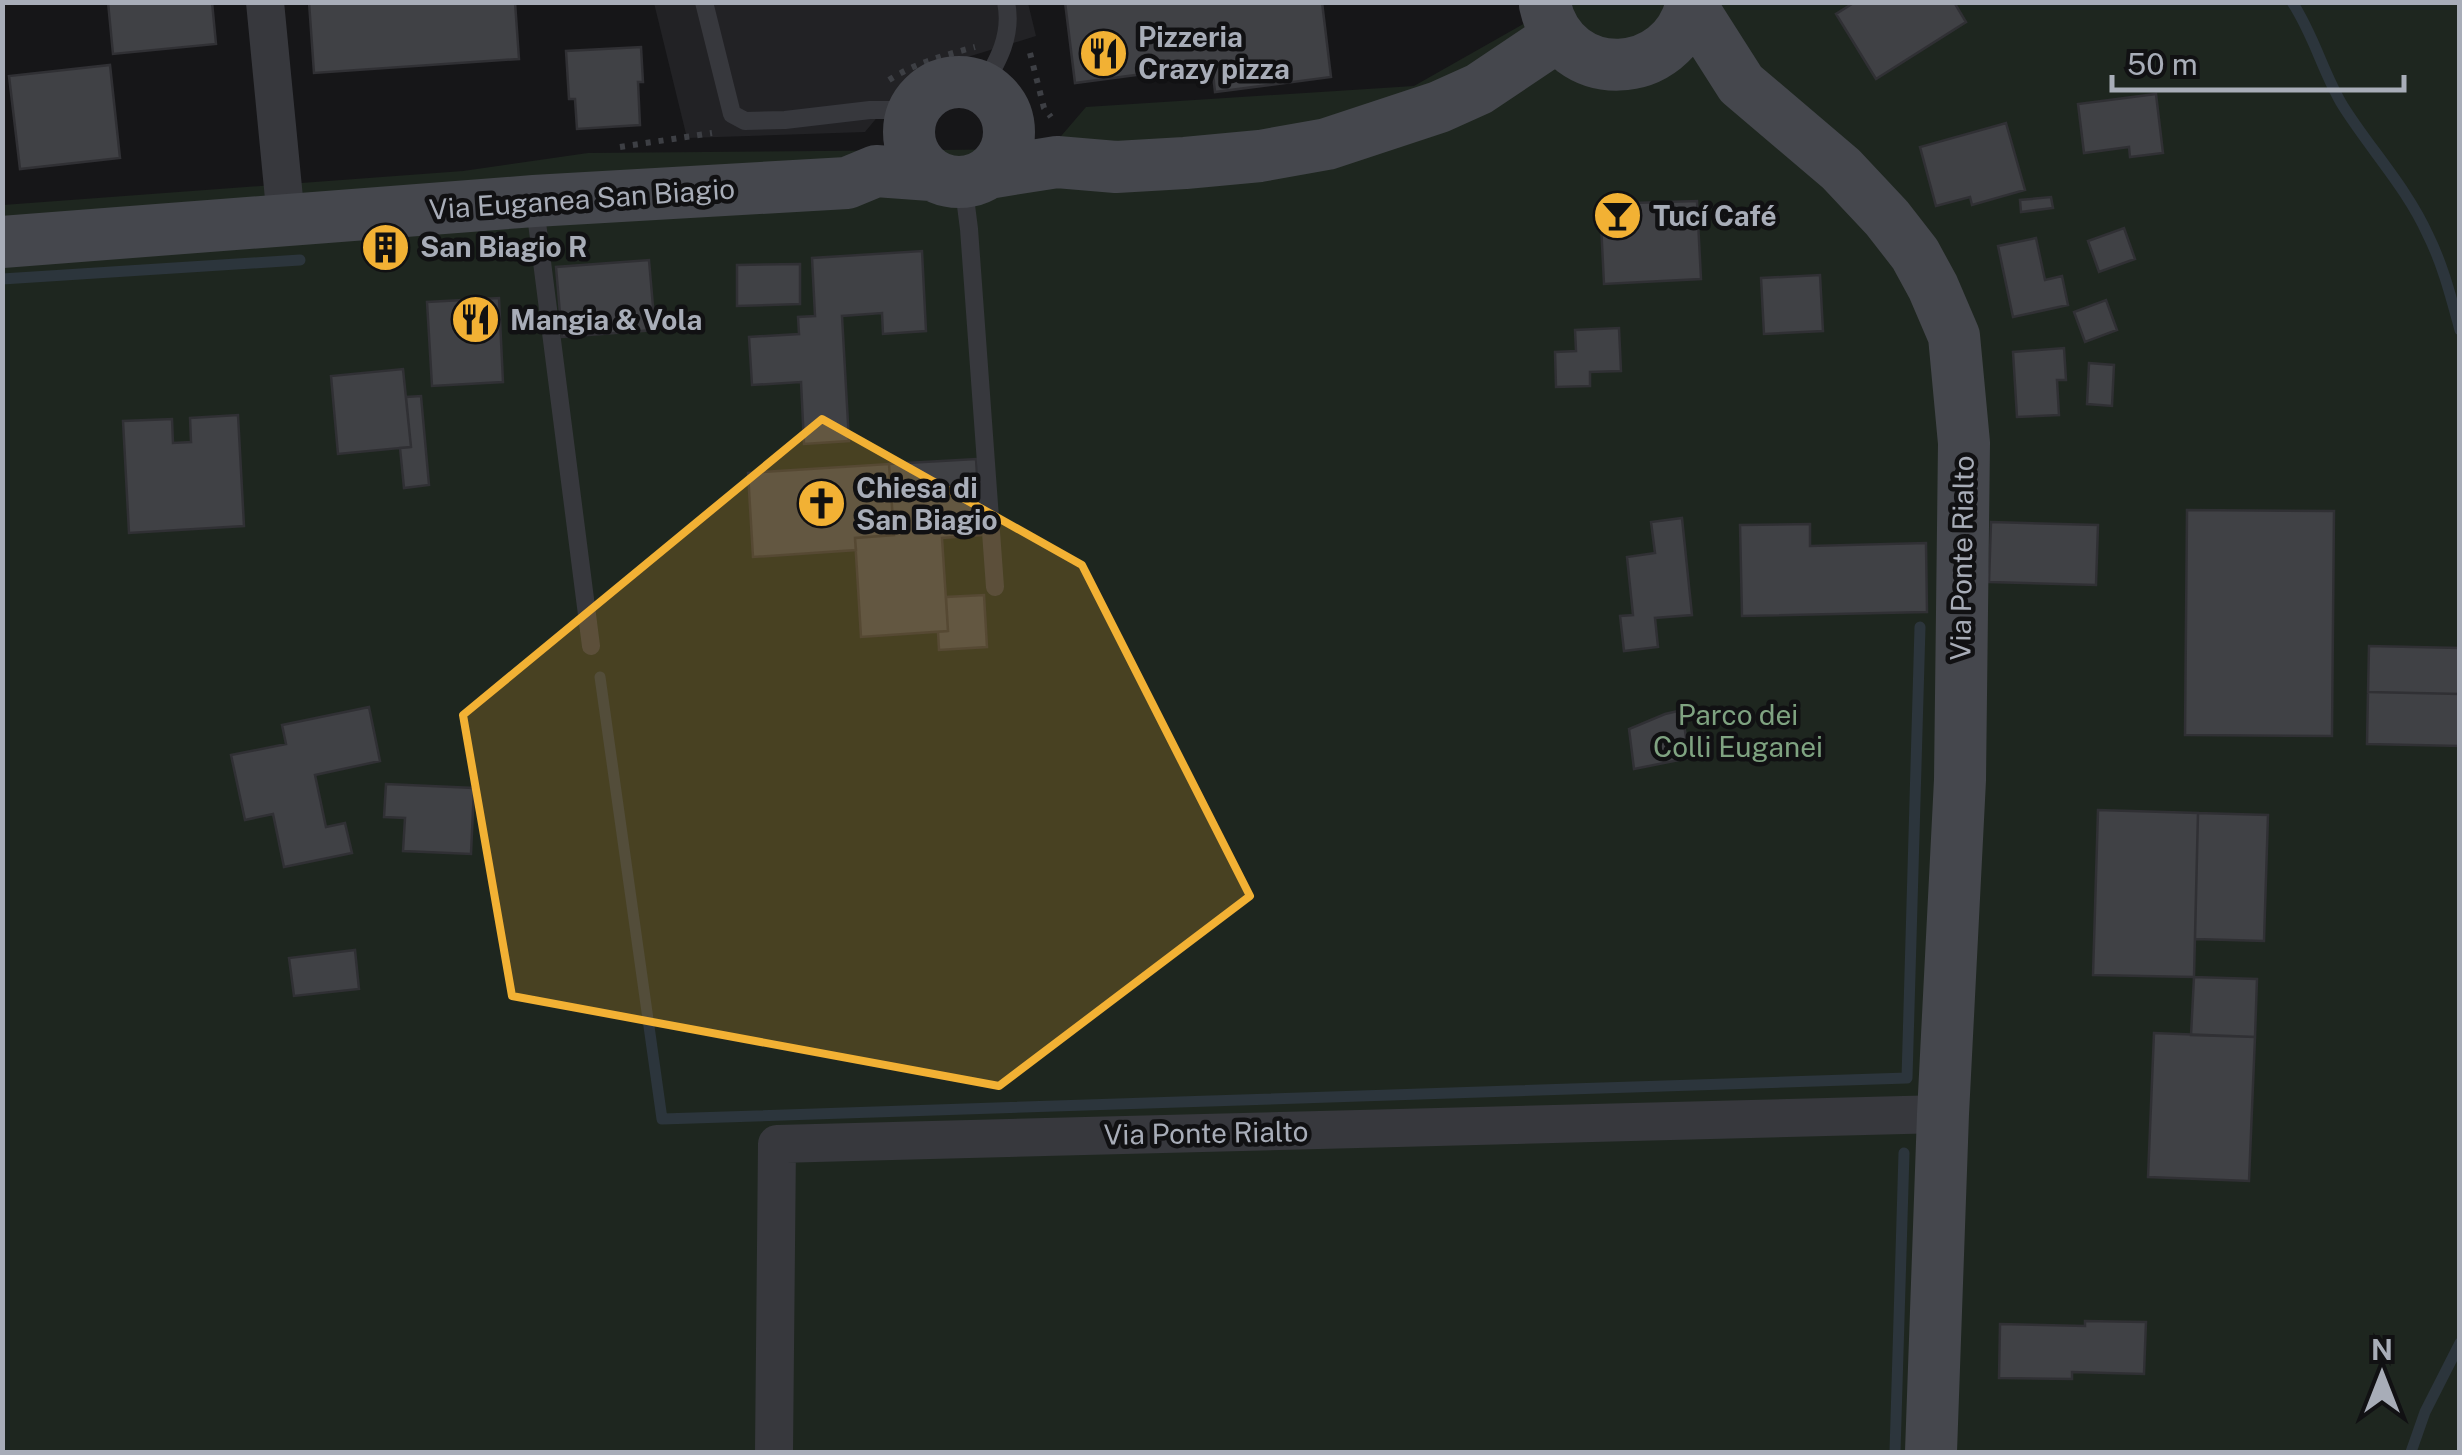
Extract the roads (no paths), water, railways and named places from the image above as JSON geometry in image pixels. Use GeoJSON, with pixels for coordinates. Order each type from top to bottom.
{"type":"FeatureCollection","features":[{"type":"Feature","properties":{"kind":"main road"},"geometry":{"type":"LineString","coordinates":[[1551,19],[1574,51],[1592,61],[1613,66],[1634,64],[1672,44],[1692,5]]}},
{"type":"Feature","properties":{"kind":"main road","name":"Via Ponte Rialto"},"geometry":{"type":"LineString","coordinates":[[1692,5],[1741,84],[1841,169],[1887,218],[1934,287],[1954,336],[1964,442],[1960,780],[1943,1114],[1932,1452]]}},
{"type":"Feature","properties":{"kind":"main road","name":"Via Euganea San Biagio"},"geometry":{"type":"LineString","coordinates":[[2,242],[534,201],[847,183],[961,139],[1116,167],[1260,156],[1327,144],[1439,107],[1480,89],[1551,19]]}},
{"type":"Feature","properties":{"kind":"main road","name":"Via Ponte Rialto"},"geometry":{"type":"LineString","coordinates":[[1654,56],[1741,84]]}},
{"type":"Feature","properties":{"kind":"street"},"geometry":{"type":"LineString","coordinates":[[265,2],[286,219]]}},
{"type":"Feature","properties":{"kind":"street","name":"Via Ponte Rialto"},"geometry":{"type":"LineString","coordinates":[[774,1452],[777,1144],[1943,1114]]}},
{"type":"Feature","properties":{"kind":"lane"},"geometry":{"type":"LineString","coordinates":[[704,2],[732,114],[745,122],[870,110],[961,139]]}},
{"type":"Feature","properties":{"kind":"lane"},"geometry":{"type":"LineString","coordinates":[[995,587],[961,139],[1006,38],[1006,2]]}},
{"type":"Feature","properties":{"kind":"lane"},"geometry":{"type":"LineString","coordinates":[[534,201],[591,646]]}},
{"type":"Feature","properties":{"kind":"waterway"},"geometry":{"type":"LineString","coordinates":[[2292,2],[2343,106],[2419,218],[2442,270],[2460,330]]}},
{"type":"Feature","properties":{"kind":"waterway"},"geometry":{"type":"LineString","coordinates":[[2,279],[300,260]]}},
{"type":"Feature","properties":{"kind":"waterway"},"geometry":{"type":"LineString","coordinates":[[600,677],[662,1119],[1907,1078],[1920,627]]}},
{"type":"Feature","properties":{"kind":"waterway"},"geometry":{"type":"LineString","coordinates":[[1895,1452],[1904,1153]]}},
{"type":"Feature","properties":{"kind":"waterway"},"geometry":{"type":"LineString","coordinates":[[2411,1452],[2425,1412],[2460,1343]]}},
{"type":"Feature","properties":{"kind":"place","name":"Pizzeria Crazy pizza"},"geometry":{"type":"Point","coordinates":[1103,53]}},
{"type":"Feature","properties":{"kind":"place","name":"Tucí Café"},"geometry":{"type":"Point","coordinates":[1618,216]}},
{"type":"Feature","properties":{"kind":"place","name":"San Biagio R"},"geometry":{"type":"Point","coordinates":[385,247]}},
{"type":"Feature","properties":{"kind":"place","name":"Mangia & Vola"},"geometry":{"type":"Point","coordinates":[475,320]}},
{"type":"Feature","properties":{"kind":"place","name":"Chiesa di San Biagio"},"geometry":{"type":"Point","coordinates":[821,504]}},
{"type":"Feature","properties":{"kind":"park label","name":"Parco dei Colli Euganei"},"geometry":{"type":"Point","coordinates":[1738,731]}}]}
